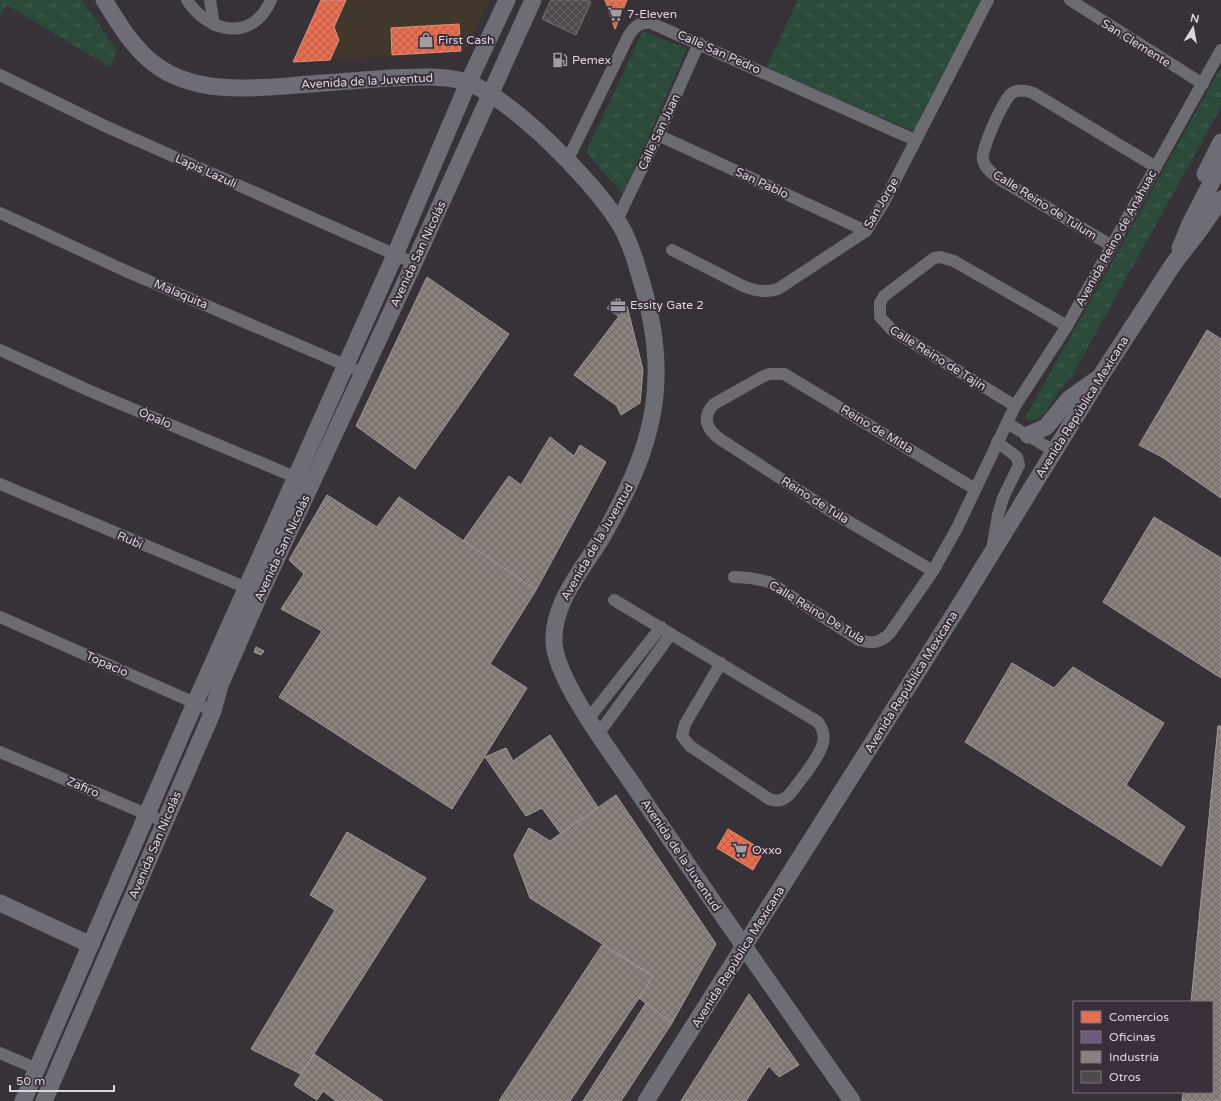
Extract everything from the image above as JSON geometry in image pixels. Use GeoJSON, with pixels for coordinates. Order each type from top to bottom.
{"type":"FeatureCollection","features":[{"type":"Feature","properties":{"kind":"street","name":"Avenida de la Juventud"},"geometry":{"type":"LineString","coordinates":[[104,0],[131,40],[144,55],[156,66],[174,76],[192,81],[215,86],[246,88],[411,77],[453,79],[468,83],[491,96],[516,114],[568,159],[617,220],[633,252],[649,304],[655,342],[656,396],[643,453],[632,480],[604,534],[565,597],[558,613],[555,626],[555,655],[561,672],[589,718],[744,949],[852,1101]]}},
{"type":"Feature","properties":{"kind":"street"},"geometry":{"type":"LineString","coordinates":[[187,0],[194,11],[214,25],[235,28],[252,24],[264,15],[271,0]]}},
{"type":"Feature","properties":{"kind":"street"},"geometry":{"type":"LineString","coordinates":[[210,0],[214,25]]}},
{"type":"Feature","properties":{"kind":"street","name":"Avenida San Nicolás"},"geometry":{"type":"LineString","coordinates":[[304,481],[346,365],[395,255],[468,83],[507,0]]}},
{"type":"Feature","properties":{"kind":"street","name":"Avenida San Nicolás"},"geometry":{"type":"LineString","coordinates":[[23,1101],[195,703],[253,591],[304,481],[363,372],[491,96],[533,0]]}},
{"type":"Feature","properties":{"kind":"street","name":"San Jorge"},"geometry":{"type":"LineString","coordinates":[[672,250],[743,286],[754,290],[769,292],[778,289],[866,231],[884,202],[988,0]]}},
{"type":"Feature","properties":{"kind":"street","name":"San Clemente"},"geometry":{"type":"LineString","coordinates":[[1070,0],[1203,84]]}},
{"type":"Feature","properties":{"kind":"street","name":"Calle San Pedro"},"geometry":{"type":"LineString","coordinates":[[568,159],[633,29],[644,22],[651,23],[699,43],[915,140]]}},
{"type":"Feature","properties":{"kind":"street","name":"Calle San Juan"},"geometry":{"type":"LineString","coordinates":[[617,220],[658,135],[699,43]]}},
{"type":"Feature","properties":{"kind":"street","name":"Avenida Reino de Anáhuac"},"geometry":{"type":"LineString","coordinates":[[876,643],[884,640],[890,633],[933,571],[957,528],[1015,406],[1067,326],[1221,50]]}},
{"type":"Feature","properties":{"kind":"street","name":"Lapis Lazuli"},"geometry":{"type":"LineString","coordinates":[[0,75],[115,131],[414,263]]}},
{"type":"Feature","properties":{"kind":"street","name":"Calle Reino de Tulum"},"geometry":{"type":"LineString","coordinates":[[1112,246],[1001,180],[987,167],[983,160],[983,149],[1006,98],[1018,90],[1026,90],[1033,93],[1156,167]]}},
{"type":"Feature","properties":{"kind":"street","name":"San Pablo"},"geometry":{"type":"LineString","coordinates":[[658,135],[866,231]]}},
{"type":"Feature","properties":{"kind":"street","name":"Avenida República Mexicana"},"geometry":{"type":"LineString","coordinates":[[1194,228],[1196,196],[1221,142]]}},
{"type":"Feature","properties":{"kind":"street","name":"Avenida República Mexicana"},"geometry":{"type":"LineString","coordinates":[[646,1101],[744,949],[961,603],[992,550],[1100,377],[1174,263],[1194,228],[1217,201],[1221,164]]}},
{"type":"Feature","properties":{"kind":"street","name":"Malaquita"},"geometry":{"type":"LineString","coordinates":[[0,213],[106,262],[363,372]]}},
{"type":"Feature","properties":{"kind":"street","name":"Calle Reino de Tajín"},"geometry":{"type":"LineString","coordinates":[[1015,406],[892,330],[880,317],[880,303],[884,296],[928,262],[940,257],[954,261],[1067,326]]}},
{"type":"Feature","properties":{"kind":"street","name":"Ópalo"},"geometry":{"type":"LineString","coordinates":[[0,350],[90,391],[304,481]]}},
{"type":"Feature","properties":{"kind":"street","name":"Reino de Mitla"},"geometry":{"type":"LineString","coordinates":[[706,420],[707,414],[714,404],[762,376],[777,373],[793,378],[975,489]]}},
{"type":"Feature","properties":{"kind":"street"},"geometry":{"type":"LineString","coordinates":[[1028,435],[1046,427],[1069,399],[1100,377]]}},
{"type":"Feature","properties":{"kind":"street","name":"Reino de Tula"},"geometry":{"type":"LineString","coordinates":[[706,420],[710,430],[720,439],[829,510],[933,571]]}},
{"type":"Feature","properties":{"kind":"street"},"geometry":{"type":"LineString","coordinates":[[1007,423],[1054,451]]}},
{"type":"Feature","properties":{"kind":"street"},"geometry":{"type":"LineString","coordinates":[[992,550],[998,514],[1003,498],[1019,465],[1017,457],[997,442]]}},
{"type":"Feature","properties":{"kind":"street","name":"Rubí"},"geometry":{"type":"LineString","coordinates":[[0,484],[253,591]]}},
{"type":"Feature","properties":{"kind":"street","name":"Calle Reino De Tula"},"geometry":{"type":"LineString","coordinates":[[734,577],[750,578],[768,582],[859,640],[876,643]]}},
{"type":"Feature","properties":{"kind":"street","name":"Avenida San Nicolás"},"geometry":{"type":"LineString","coordinates":[[44,1101],[213,711],[220,685],[253,591]]}},
{"type":"Feature","properties":{"kind":"street"},"geometry":{"type":"LineString","coordinates":[[614,600],[661,627],[672,634],[721,663],[818,722],[823,729],[824,742],[789,795],[783,800],[776,801],[769,799],[690,746],[682,736],[685,724],[721,663]]}},
{"type":"Feature","properties":{"kind":"street","name":"Topacio"},"geometry":{"type":"LineString","coordinates":[[0,617],[213,711]]}},
{"type":"Feature","properties":{"kind":"street"},"geometry":{"type":"LineString","coordinates":[[589,718],[661,627]]}},
{"type":"Feature","properties":{"kind":"street"},"geometry":{"type":"LineString","coordinates":[[599,733],[672,634]]}},
{"type":"Feature","properties":{"kind":"street","name":"Zafiro"},"geometry":{"type":"LineString","coordinates":[[0,752],[165,822]]}},
{"type":"Feature","properties":{"kind":"street"},"geometry":{"type":"LineString","coordinates":[[91,945],[106,936],[144,853],[165,822]]}},
{"type":"Feature","properties":{"kind":"street"},"geometry":{"type":"LineString","coordinates":[[0,903],[91,945],[96,958],[34,1101]]}},
{"type":"Feature","properties":{"kind":"street"},"geometry":{"type":"LineString","coordinates":[[0,1053],[37,1069]]}},
{"type":"Feature","properties":{"kind":"shaded area"},"geometry":{"type":"Polygon","coordinates":[[[321,0],[489,0],[467,47],[461,51],[293,62],[321,0]]]}},
{"type":"Feature","properties":{"kind":"green space"},"geometry":{"type":"Polygon","coordinates":[[[0,0],[82,0],[117,51],[110,67],[7,5],[0,15],[0,0]]]}},
{"type":"Feature","properties":{"kind":"green space"},"geometry":{"type":"Polygon","coordinates":[[[798,0],[981,0],[915,132],[766,68],[798,0]]]}},
{"type":"Feature","properties":{"kind":"green space"},"geometry":{"type":"Polygon","coordinates":[[[643,31],[687,49],[623,194],[586,152],[643,31]]]}},
{"type":"Feature","properties":{"kind":"green space"},"geometry":{"type":"Polygon","coordinates":[[[1221,67],[1221,107],[1072,376],[1063,386],[1042,417],[1030,421],[1025,418],[1221,67]]]}},
{"type":"Feature","properties":{"kind":"building: Comercios"},"geometry":{"type":"Polygon","coordinates":[[[321,0],[346,0],[334,27],[339,40],[330,60],[293,62],[321,0]]]}},
{"type":"Feature","properties":{"kind":"building: Comercios","name":"7-Eleven"},"geometry":{"type":"Polygon","coordinates":[[[605,0],[627,0],[615,29],[605,0]]]}},
{"type":"Feature","properties":{"kind":"building: Comercios","name":"First Cash"},"geometry":{"type":"Polygon","coordinates":[[[459,24],[461,51],[392,55],[391,28],[459,24]]]}},
{"type":"Feature","properties":{"kind":"building: Comercios","name":"Oxxo"},"geometry":{"type":"Polygon","coordinates":[[[728,829],[764,851],[753,870],[717,848],[728,829]]]}},
{"type":"Feature","properties":{"kind":"building: Oficinas"},"geometry":{"type":"Polygon","coordinates":[[[616,297],[627,306],[619,317],[607,308],[616,297]]]}},
{"type":"Feature","properties":{"kind":"building: Industria"},"geometry":{"type":"Polygon","coordinates":[[[427,277],[509,334],[415,469],[356,426],[427,277]]]}},
{"type":"Feature","properties":{"kind":"building: Industria"},"geometry":{"type":"Polygon","coordinates":[[[627,306],[643,370],[640,403],[621,415],[617,406],[574,375],[627,306]]]}},
{"type":"Feature","properties":{"kind":"building: Industria"},"geometry":{"type":"Polygon","coordinates":[[[1207,330],[1221,339],[1221,498],[1162,457],[1139,445],[1207,330]]]}},
{"type":"Feature","properties":{"kind":"building: Industria"},"geometry":{"type":"Polygon","coordinates":[[[550,437],[574,456],[580,445],[606,462],[536,590],[463,541],[509,476],[521,485],[550,437]]]}},
{"type":"Feature","properties":{"kind":"building: Industria"},"geometry":{"type":"Polygon","coordinates":[[[327,495],[377,527],[399,497],[536,590],[490,664],[527,688],[452,809],[279,697],[322,631],[281,609],[304,574],[289,560],[327,495]]]}},
{"type":"Feature","properties":{"kind":"building: Industria"},"geometry":{"type":"Polygon","coordinates":[[[1154,517],[1221,558],[1221,678],[1103,602],[1154,517]]]}},
{"type":"Feature","properties":{"kind":"building: Industria"},"geometry":{"type":"Polygon","coordinates":[[[256,647],[264,651],[261,655],[254,652],[256,647]]]}},
{"type":"Feature","properties":{"kind":"building: Industria"},"geometry":{"type":"Polygon","coordinates":[[[1012,663],[1054,688],[1073,667],[1164,723],[1126,785],[1185,827],[1161,866],[965,742],[1012,663]]]}},
{"type":"Feature","properties":{"kind":"building: Industria"},"geometry":{"type":"Polygon","coordinates":[[[1218,726],[1221,726],[1221,1101],[1182,1101],[1183,1093],[1213,1093],[1213,1001],[1191,1001],[1218,726]]]}},
{"type":"Feature","properties":{"kind":"building: Industria"},"geometry":{"type":"Polygon","coordinates":[[[550,735],[599,809],[561,834],[542,808],[526,816],[485,757],[506,748],[513,761],[550,735]]]}},
{"type":"Feature","properties":{"kind":"building: Industria"},"geometry":{"type":"Polygon","coordinates":[[[616,795],[716,944],[672,1023],[639,998],[653,976],[530,898],[514,855],[529,828],[550,841],[616,795]]]}},
{"type":"Feature","properties":{"kind":"building: Industria"},"geometry":{"type":"Polygon","coordinates":[[[347,832],[426,878],[301,1074],[251,1049],[335,910],[310,895],[347,832]]]}},
{"type":"Feature","properties":{"kind":"building: Industria"},"geometry":{"type":"Polygon","coordinates":[[[602,945],[653,976],[639,998],[570,1101],[499,1101],[602,945]]]}},
{"type":"Feature","properties":{"kind":"building: Industria"},"geometry":{"type":"Polygon","coordinates":[[[749,994],[799,1065],[779,1077],[769,1066],[746,1101],[681,1101],[749,994]]]}},
{"type":"Feature","properties":{"kind":"building: Industria"},"geometry":{"type":"Polygon","coordinates":[[[646,1003],[672,1023],[621,1101],[583,1101],[646,1003]]]}},
{"type":"Feature","properties":{"kind":"building: Industria"},"geometry":{"type":"Polygon","coordinates":[[[314,1054],[383,1101],[336,1101],[323,1091],[317,1100],[294,1085],[314,1054]]]}},
{"type":"Feature","properties":{"kind":"building: Otros"},"geometry":{"type":"Polygon","coordinates":[[[551,0],[587,0],[591,2],[576,35],[542,19],[551,0]]]}},
{"type":"Feature","properties":{"kind":"place","name":"7-Eleven"},"geometry":{"type":"Point","coordinates":[615,14]}},
{"type":"Feature","properties":{"kind":"place","name":"First Cash"},"geometry":{"type":"Point","coordinates":[426,40]}},
{"type":"Feature","properties":{"kind":"place","name":"Pemex"},"geometry":{"type":"Point","coordinates":[560,60]}},
{"type":"Feature","properties":{"kind":"place","name":"Essity Gate 2"},"geometry":{"type":"Point","coordinates":[618,305]}},
{"type":"Feature","properties":{"kind":"place","name":"Oxxo"},"geometry":{"type":"Point","coordinates":[740,850]}}]}
